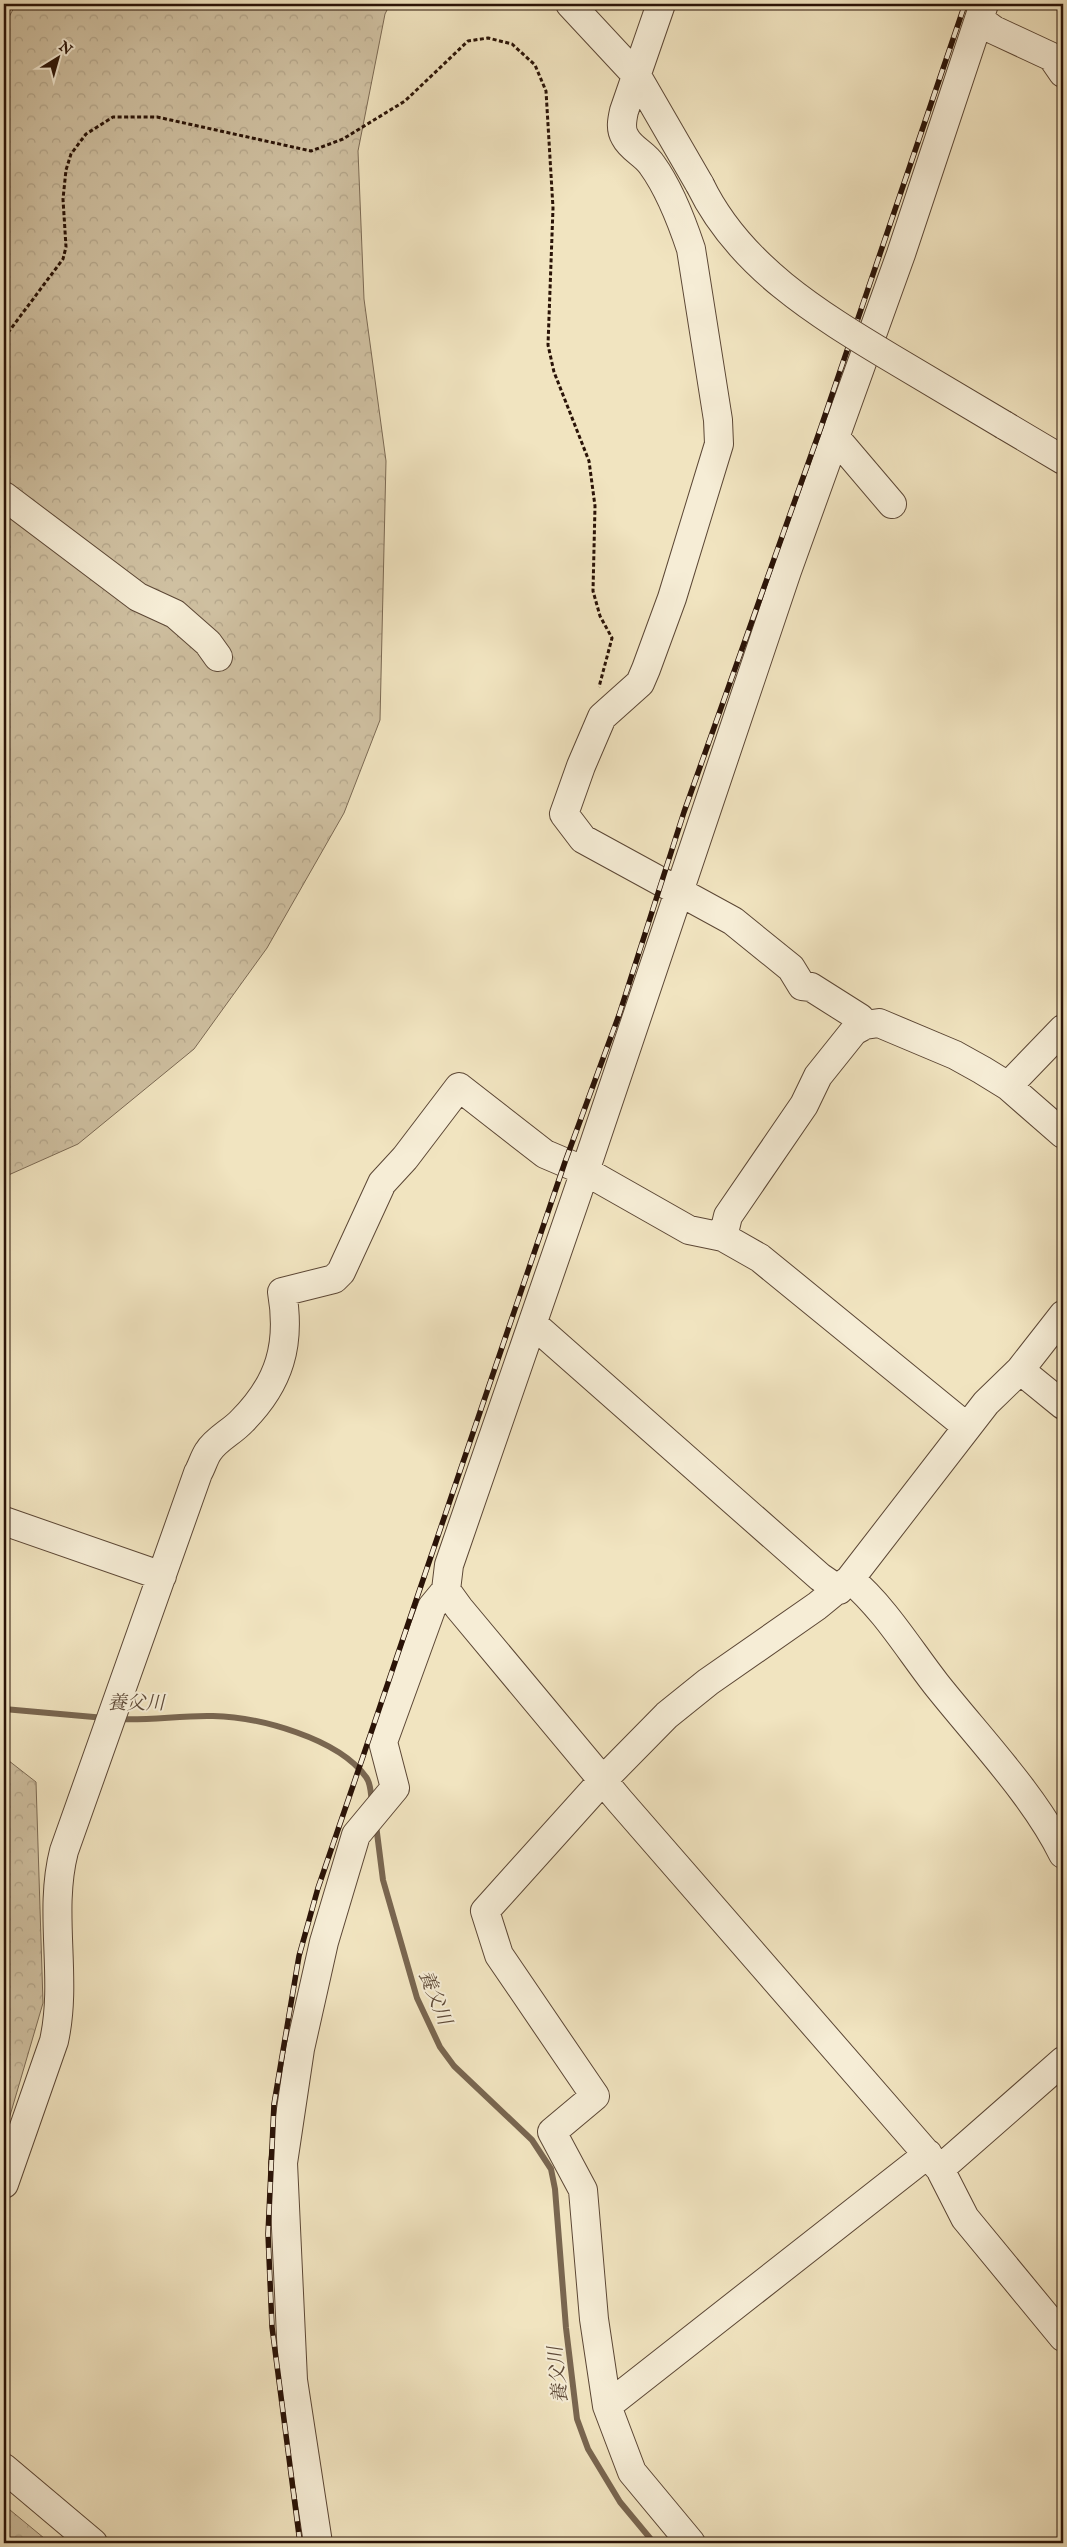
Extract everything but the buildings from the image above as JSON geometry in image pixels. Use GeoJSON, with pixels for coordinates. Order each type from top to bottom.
{"type":"FeatureCollection","features":[{"type":"Feature","properties":{"kind":"street"},"geometry":{"type":"LineString","coordinates":[[570,4],[637,76],[709,204],[729,230],[787,290],[832,322],[1063,460]]}},
{"type":"Feature","properties":{"kind":"street"},"geometry":{"type":"LineString","coordinates":[[661,4],[624,111],[622,125],[624,136],[630,145],[652,164],[684,228],[691,249],[718,420],[718,444],[672,598],[646,669],[640,683],[602,718],[581,766],[564,814],[582,839],[733,921],[791,968],[802,986],[812,987],[860,1018],[865,1025]]}},
{"type":"Feature","properties":{"kind":"street"},"geometry":{"type":"LineString","coordinates":[[981,11],[994,30],[1052,57],[1063,73]]}},
{"type":"Feature","properties":{"kind":"street"},"geometry":{"type":"LineString","coordinates":[[318,2543],[294,2380],[283,2163],[300,2049],[324,1942],[356,1835],[395,1788],[384,1742],[432,1607],[446,1590],[449,1565],[533,1324],[787,571],[901,254],[981,11]]}},
{"type":"Feature","properties":{"kind":"street"},"geometry":{"type":"LineString","coordinates":[[835,437],[892,504]]}},
{"type":"Feature","properties":{"kind":"street"},"geometry":{"type":"LineString","coordinates":[[4,496],[138,597],[175,614],[208,643],[218,657]]}},
{"type":"Feature","properties":{"kind":"street"},"geometry":{"type":"LineString","coordinates":[[723,1237],[728,1216],[804,1105],[818,1076],[854,1031],[865,1025],[879,1023],[946,1052],[1008,1086],[1063,1134]]}},
{"type":"Feature","properties":{"kind":"street"},"geometry":{"type":"LineString","coordinates":[[1008,1086],[1063,1029]]}},
{"type":"Feature","properties":{"kind":"street"},"geometry":{"type":"LineString","coordinates":[[4,2184],[54,2041],[60,2000],[56,1891],[58,1873],[198,1473],[209,1451],[252,1411],[276,1376],[282,1355],[286,1327],[282,1292],[334,1278],[341,1272],[382,1183],[405,1158],[459,1087],[545,1154],[585,1171],[689,1230],[723,1237],[760,1258],[968,1427]]}},
{"type":"Feature","properties":{"kind":"street"},"geometry":{"type":"LineString","coordinates":[[691,2543],[632,2472],[607,2406],[594,2319],[583,2190],[552,2132],[595,2096],[499,1955],[485,1911],[603,1780],[667,1715],[708,1682],[844,1584],[986,1403],[1020,1370],[1063,1315]]}},
{"type":"Feature","properties":{"kind":"street"},"geometry":{"type":"LineString","coordinates":[[533,1324],[820,1577],[844,1584],[872,1598],[929,1675],[1048,1825],[1063,1854]]}},
{"type":"Feature","properties":{"kind":"street"},"geometry":{"type":"LineString","coordinates":[[1020,1370],[1063,1406]]}},
{"type":"Feature","properties":{"kind":"street"},"geometry":{"type":"LineString","coordinates":[[4,1521],[162,1576]]}},
{"type":"Feature","properties":{"kind":"street"},"geometry":{"type":"LineString","coordinates":[[446,1590],[603,1780],[934,2162],[965,2218],[1063,2337]]}},
{"type":"Feature","properties":{"kind":"street"},"geometry":{"type":"LineString","coordinates":[[607,2406],[934,2162],[1063,2061]]}},
{"type":"Feature","properties":{"kind":"street"},"geometry":{"type":"LineString","coordinates":[[4,2468],[93,2543]]}},
{"type":"Feature","properties":{"kind":"path"},"geometry":{"type":"LineString","coordinates":[[4,338],[63,260],[66,247],[63,199],[66,170],[71,154],[86,134],[102,122],[112,117],[157,117],[311,151],[343,139],[404,102],[468,41],[488,38],[512,44],[535,65],[546,91],[553,208],[548,345],[554,372],[589,461],[595,506],[593,591],[600,616],[612,638],[597,690]]}},
{"type":"Feature","properties":{"kind":"green space"},"geometry":{"type":"Polygon","coordinates":[[[16,4],[390,4],[385,14],[358,151],[364,299],[386,461],[380,720],[344,813],[267,948],[194,1049],[78,1144],[4,1177],[4,26],[16,4]]]}},
{"type":"Feature","properties":{"kind":"green space"},"geometry":{"type":"Polygon","coordinates":[[[4,1757],[36,1782],[43,2003],[4,2136],[4,1757]]]}},
{"type":"Feature","properties":{"kind":"green space"},"geometry":{"type":"Polygon","coordinates":[[[4,2505],[50,2543],[4,2543],[4,2505]]]}},
{"type":"Feature","properties":{"kind":"waterway","name":"養父川"},"geometry":{"type":"LineString","coordinates":[[4,1709],[105,1718]]}},
{"type":"Feature","properties":{"kind":"waterway","name":"養父川"},"geometry":{"type":"LineString","coordinates":[[117,1719],[201,1716],[232,1717],[274,1725],[296,1732],[337,1751],[353,1763],[368,1780],[372,1803]]}},
{"type":"Feature","properties":{"kind":"waterway","name":"養父川"},"geometry":{"type":"LineString","coordinates":[[376,1825],[383,1880],[417,1998],[440,2047],[454,2066],[532,2140],[551,2169],[555,2189],[566,2328],[577,2419],[588,2449],[620,2502],[654,2543]]}},
{"type":"Feature","properties":{"kind":"railway"},"geometry":{"type":"LineString","coordinates":[[300,2543],[272,2327],[268,2234],[274,2104],[299,1956],[318,1888],[565,1162],[619,1015],[684,812],[820,430],[965,4]]}}]}
